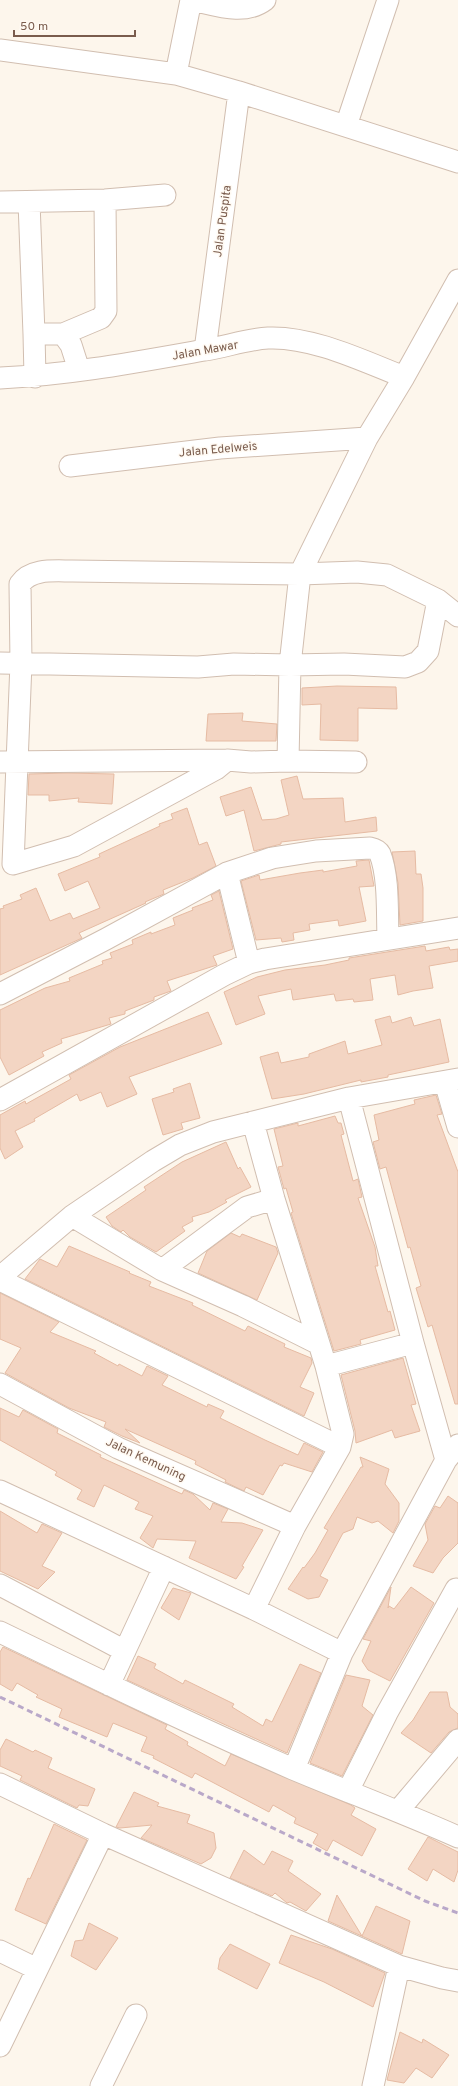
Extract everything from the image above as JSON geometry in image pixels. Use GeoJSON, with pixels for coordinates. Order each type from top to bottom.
{"type":"FeatureCollection","features":[{"type":"Feature","properties":{"kind":"street"},"geometry":{"type":"LineString","coordinates":[[176,74],[191,0],[239,9],[257,6],[265,0]]}},
{"type":"Feature","properties":{"kind":"street"},"geometry":{"type":"LineString","coordinates":[[346,126],[388,0]]}},
{"type":"Feature","properties":{"kind":"street"},"geometry":{"type":"LineString","coordinates":[[0,50],[176,74],[240,92],[458,162]]}},
{"type":"Feature","properties":{"kind":"street","name":"Jalan Puspita"},"geometry":{"type":"LineString","coordinates":[[205,350],[240,92]]}},
{"type":"Feature","properties":{"kind":"street"},"geometry":{"type":"LineString","coordinates":[[0,202],[105,200],[165,195]]}},
{"type":"Feature","properties":{"kind":"street"},"geometry":{"type":"LineString","coordinates":[[34,334],[63,334],[101,318],[106,311],[105,200]]}},
{"type":"Feature","properties":{"kind":"street"},"geometry":{"type":"LineString","coordinates":[[29,202],[35,376]]}},
{"type":"Feature","properties":{"kind":"street"},"geometry":{"type":"LineString","coordinates":[[288,761],[290,665],[300,574],[367,438],[404,377],[458,280]]}},
{"type":"Feature","properties":{"kind":"street"},"geometry":{"type":"LineString","coordinates":[[63,334],[71,345],[79,370]]}},
{"type":"Feature","properties":{"kind":"street","name":"Jalan Mawar"},"geometry":{"type":"LineString","coordinates":[[0,378],[35,376],[79,370],[205,350],[268,338],[313,343],[404,377]]}},
{"type":"Feature","properties":{"kind":"street","name":"Jalan Edelweis"},"geometry":{"type":"LineString","coordinates":[[70,466],[220,448],[367,438]]}},
{"type":"Feature","properties":{"kind":"street"},"geometry":{"type":"LineString","coordinates":[[227,760],[216,769],[74,846],[6,869],[8,762],[21,663],[20,584],[27,577],[40,572],[300,574],[357,572],[387,575],[438,600],[458,616]]}},
{"type":"Feature","properties":{"kind":"street"},"geometry":{"type":"LineString","coordinates":[[0,663],[198,667],[234,664],[344,664],[405,667],[418,662],[428,651],[438,600]]}},
{"type":"Feature","properties":{"kind":"street"},"geometry":{"type":"LineString","coordinates":[[8,762],[227,760],[251,762],[356,762]]}},
{"type":"Feature","properties":{"kind":"street"},"geometry":{"type":"LineString","coordinates":[[0,994],[106,939],[227,873],[272,858],[316,852],[370,848],[376,849],[380,853],[384,874],[388,938]]}},
{"type":"Feature","properties":{"kind":"street"},"geometry":{"type":"LineString","coordinates":[[227,873],[249,963]]}},
{"type":"Feature","properties":{"kind":"street"},"geometry":{"type":"LineString","coordinates":[[2,1094],[249,963],[388,938],[458,928]]}},
{"type":"Feature","properties":{"kind":"street"},"geometry":{"type":"LineString","coordinates":[[0,1277],[72,1216],[153,1161],[180,1146],[213,1132],[349,1098],[452,1081],[458,1127]]}},
{"type":"Feature","properties":{"kind":"street"},"geometry":{"type":"LineString","coordinates":[[294,1769],[342,1653],[452,1452],[413,1343],[349,1098]]}},
{"type":"Feature","properties":{"kind":"street"},"geometry":{"type":"LineString","coordinates":[[253,1122],[274,1199],[326,1366],[343,1434],[340,1447],[295,1526],[254,1609]]}},
{"type":"Feature","properties":{"kind":"street"},"geometry":{"type":"LineString","coordinates":[[162,1270],[247,1207],[274,1199]]}},
{"type":"Feature","properties":{"kind":"street"},"geometry":{"type":"LineString","coordinates":[[72,1216],[162,1270],[243,1306],[319,1344]]}},
{"type":"Feature","properties":{"kind":"street"},"geometry":{"type":"LineString","coordinates":[[0,1280],[340,1447]]}},
{"type":"Feature","properties":{"kind":"street"},"geometry":{"type":"LineString","coordinates":[[326,1366],[413,1343]]}},
{"type":"Feature","properties":{"kind":"street","name":"Jalan Kemuning"},"geometry":{"type":"LineString","coordinates":[[0,1384],[118,1448],[295,1526]]}},
{"type":"Feature","properties":{"kind":"street"},"geometry":{"type":"LineString","coordinates":[[0,1491],[254,1609],[342,1653]]}},
{"type":"Feature","properties":{"kind":"street"},"geometry":{"type":"LineString","coordinates":[[109,1685],[164,1567]]}},
{"type":"Feature","properties":{"kind":"street"},"geometry":{"type":"LineString","coordinates":[[0,1585],[125,1651]]}},
{"type":"Feature","properties":{"kind":"street"},"geometry":{"type":"LineString","coordinates":[[348,1791],[387,1713],[456,1589]]}},
{"type":"Feature","properties":{"kind":"street"},"geometry":{"type":"LineString","coordinates":[[0,1632],[109,1685],[294,1769],[458,1837]]}},
{"type":"Feature","properties":{"kind":"street"},"geometry":{"type":"LineString","coordinates":[[398,1811],[458,1740]]}},
{"type":"Feature","properties":{"kind":"street"},"geometry":{"type":"LineString","coordinates":[[0,1784],[103,1834],[400,1966],[458,1981]]}},
{"type":"Feature","properties":{"kind":"street"},"geometry":{"type":"LineString","coordinates":[[0,2046],[103,1834]]}},
{"type":"Feature","properties":{"kind":"street"},"geometry":{"type":"LineString","coordinates":[[0,1951],[37,1969]]}},
{"type":"Feature","properties":{"kind":"street"},"geometry":{"type":"LineString","coordinates":[[373,2086],[400,1966]]}},
{"type":"Feature","properties":{"kind":"street"},"geometry":{"type":"LineString","coordinates":[[101,2086],[136,2015]]}},
{"type":"Feature","properties":{"kind":"building"},"geometry":{"type":"Polygon","coordinates":[[[337,686],[396,687],[397,709],[358,708],[358,741],[320,740],[321,704],[302,705],[302,688],[337,686]]]}},
{"type":"Feature","properties":{"kind":"building"},"geometry":{"type":"Polygon","coordinates":[[[243,713],[242,721],[277,724],[276,741],[206,741],[208,714],[243,713]]]}},
{"type":"Feature","properties":{"kind":"building"},"geometry":{"type":"Polygon","coordinates":[[[29,774],[114,774],[112,804],[78,802],[79,798],[49,801],[49,795],[28,795],[29,774]]]}},
{"type":"Feature","properties":{"kind":"building"},"geometry":{"type":"Polygon","coordinates":[[[297,776],[303,799],[343,798],[345,822],[376,817],[377,831],[281,842],[281,844],[254,851],[244,810],[226,816],[220,797],[251,787],[262,820],[276,819],[289,815],[281,780],[297,776]]]}},
{"type":"Feature","properties":{"kind":"building"},"geometry":{"type":"Polygon","coordinates":[[[187,808],[199,845],[207,842],[216,866],[193,878],[163,890],[164,894],[145,902],[146,903],[79,933],[82,938],[0,975],[0,909],[4,908],[3,906],[22,899],[20,895],[36,888],[50,921],[70,913],[73,919],[100,908],[88,881],[65,891],[58,874],[100,857],[99,854],[160,826],[159,824],[173,819],[171,814],[187,808]]]}},
{"type":"Feature","properties":{"kind":"building"},"geometry":{"type":"Polygon","coordinates":[[[415,851],[416,874],[421,874],[423,888],[423,921],[400,925],[398,883],[392,852],[415,851]]]}},
{"type":"Feature","properties":{"kind":"building"},"geometry":{"type":"Polygon","coordinates":[[[369,860],[374,886],[359,887],[366,921],[339,926],[338,920],[309,924],[310,930],[293,933],[294,940],[282,942],[281,938],[256,940],[241,881],[259,875],[260,880],[323,870],[323,872],[357,866],[356,861],[369,860]]]}},
{"type":"Feature","properties":{"kind":"building"},"geometry":{"type":"Polygon","coordinates":[[[219,891],[233,949],[213,956],[217,965],[167,981],[171,991],[154,997],[154,1000],[125,1011],[125,1014],[109,1018],[111,1024],[61,1039],[62,1043],[42,1052],[44,1056],[9,1075],[0,1057],[0,1010],[45,988],[70,981],[69,978],[103,964],[102,961],[112,958],[110,953],[133,944],[132,940],[151,932],[151,934],[175,925],[173,918],[193,910],[192,908],[213,900],[211,895],[219,891]]]}},
{"type":"Feature","properties":{"kind":"building"},"geometry":{"type":"Polygon","coordinates":[[[425,946],[426,951],[449,947],[450,950],[458,949],[458,961],[429,966],[433,988],[398,995],[395,975],[370,979],[373,1000],[354,1002],[353,999],[336,1001],[334,994],[293,1000],[291,989],[258,996],[265,1014],[236,1025],[224,992],[257,977],[285,970],[325,965],[349,960],[349,958],[425,946]]]}},
{"type":"Feature","properties":{"kind":"building"},"geometry":{"type":"Polygon","coordinates":[[[208,1012],[222,1044],[129,1077],[137,1094],[107,1107],[101,1092],[80,1101],[77,1094],[34,1119],[35,1121],[15,1131],[23,1147],[5,1159],[0,1148],[0,1115],[25,1101],[26,1104],[71,1079],[69,1075],[120,1047],[208,1012]]]}},
{"type":"Feature","properties":{"kind":"building"},"geometry":{"type":"Polygon","coordinates":[[[390,1016],[392,1023],[411,1017],[414,1026],[440,1019],[449,1062],[388,1075],[388,1077],[361,1082],[361,1080],[304,1094],[272,1099],[260,1057],[278,1052],[281,1063],[309,1057],[309,1054],[345,1041],[348,1054],[382,1045],[375,1020],[390,1016]]]}},
{"type":"Feature","properties":{"kind":"building"},"geometry":{"type":"Polygon","coordinates":[[[190,1083],[200,1118],[181,1123],[183,1129],[163,1135],[152,1099],[174,1092],[173,1089],[190,1083]]]}},
{"type":"Feature","properties":{"kind":"building"},"geometry":{"type":"Polygon","coordinates":[[[436,1095],[442,1114],[437,1115],[458,1172],[458,1404],[455,1404],[432,1325],[428,1327],[416,1288],[421,1286],[410,1247],[408,1248],[386,1167],[380,1169],[373,1142],[379,1140],[374,1115],[415,1104],[414,1100],[436,1095]]]}},
{"type":"Feature","properties":{"kind":"building"},"geometry":{"type":"Polygon","coordinates":[[[335,1116],[338,1123],[341,1123],[344,1134],[341,1135],[353,1181],[358,1179],[362,1197],[358,1198],[375,1247],[378,1266],[375,1266],[388,1312],[390,1311],[395,1330],[360,1340],[361,1344],[334,1351],[291,1213],[293,1212],[286,1188],[284,1189],[278,1167],[283,1166],[274,1129],[298,1123],[298,1126],[335,1116]]]}},
{"type":"Feature","properties":{"kind":"building"},"geometry":{"type":"Polygon","coordinates":[[[226,1142],[238,1169],[240,1167],[251,1187],[225,1200],[227,1202],[209,1212],[192,1217],[193,1221],[182,1227],[185,1231],[156,1252],[130,1237],[123,1230],[121,1232],[112,1226],[106,1217],[146,1190],[144,1187],[182,1162],[226,1142]]]}},
{"type":"Feature","properties":{"kind":"building"},"geometry":{"type":"Polygon","coordinates":[[[231,1233],[240,1237],[242,1234],[276,1247],[278,1253],[257,1300],[198,1273],[207,1251],[231,1233]]]}},
{"type":"Feature","properties":{"kind":"building"},"geometry":{"type":"Polygon","coordinates":[[[69,1246],[151,1282],[149,1286],[193,1303],[192,1305],[245,1331],[248,1326],[285,1344],[284,1347],[311,1358],[312,1363],[300,1387],[314,1393],[304,1416],[25,1279],[40,1259],[57,1267],[69,1246]]]}},
{"type":"Feature","properties":{"kind":"building"},"geometry":{"type":"Polygon","coordinates":[[[0,1293],[59,1322],[50,1332],[96,1351],[94,1353],[118,1366],[119,1364],[142,1376],[147,1366],[168,1376],[162,1385],[207,1407],[208,1404],[224,1411],[220,1418],[298,1455],[304,1443],[323,1452],[312,1472],[284,1463],[282,1466],[280,1465],[263,1495],[246,1487],[244,1491],[225,1482],[226,1480],[195,1464],[196,1461],[125,1429],[140,1443],[122,1436],[104,1427],[106,1422],[69,1408],[5,1373],[21,1348],[0,1339],[0,1293]]]}},
{"type":"Feature","properties":{"kind":"building"},"geometry":{"type":"Polygon","coordinates":[[[403,1358],[416,1404],[411,1405],[420,1431],[395,1438],[392,1430],[356,1443],[355,1431],[341,1375],[403,1358]]]}},
{"type":"Feature","properties":{"kind":"building"},"geometry":{"type":"Polygon","coordinates":[[[0,1408],[19,1417],[23,1410],[58,1429],[57,1433],[101,1455],[100,1457],[182,1494],[184,1490],[193,1494],[210,1510],[213,1503],[228,1509],[221,1522],[242,1523],[263,1530],[242,1566],[244,1567],[236,1579],[189,1558],[196,1541],[157,1539],[153,1548],[140,1538],[153,1516],[135,1509],[139,1502],[104,1485],[94,1507],[77,1499],[82,1490],[55,1475],[57,1472],[0,1440],[0,1408]]]}},
{"type":"Feature","properties":{"kind":"building"},"geometry":{"type":"Polygon","coordinates":[[[360,1457],[389,1469],[385,1484],[399,1503],[399,1521],[393,1533],[378,1521],[372,1523],[357,1517],[353,1529],[343,1533],[320,1576],[328,1580],[319,1597],[308,1599],[288,1589],[303,1567],[304,1568],[315,1553],[328,1530],[324,1528],[361,1467],[363,1467],[360,1457]]]}},
{"type":"Feature","properties":{"kind":"building"},"geometry":{"type":"Polygon","coordinates":[[[448,1496],[458,1503],[458,1543],[443,1558],[433,1573],[413,1566],[428,1540],[425,1524],[435,1506],[440,1508],[448,1496]]]}},
{"type":"Feature","properties":{"kind":"building"},"geometry":{"type":"Polygon","coordinates":[[[0,1511],[37,1533],[42,1524],[62,1533],[42,1566],[55,1572],[38,1589],[0,1571],[0,1511]]]}},
{"type":"Feature","properties":{"kind":"building"},"geometry":{"type":"Polygon","coordinates":[[[391,1587],[388,1608],[389,1606],[394,1609],[411,1587],[434,1603],[390,1681],[368,1670],[362,1661],[371,1641],[363,1639],[391,1587]]]}},
{"type":"Feature","properties":{"kind":"building"},"geometry":{"type":"Polygon","coordinates":[[[173,1588],[191,1593],[179,1620],[161,1608],[173,1588]]]}},
{"type":"Feature","properties":{"kind":"building"},"geometry":{"type":"Polygon","coordinates":[[[3,1647],[167,1725],[165,1729],[188,1742],[187,1745],[225,1766],[231,1754],[351,1805],[355,1808],[351,1815],[376,1829],[362,1856],[333,1840],[327,1851],[313,1843],[318,1834],[294,1823],[296,1818],[273,1805],[269,1812],[195,1773],[192,1778],[153,1758],[154,1756],[141,1751],[147,1737],[113,1723],[107,1737],[59,1717],[62,1709],[36,1697],[38,1695],[17,1683],[12,1691],[0,1684],[0,1652],[3,1647]]]}},
{"type":"Feature","properties":{"kind":"building"},"geometry":{"type":"Polygon","coordinates":[[[138,1656],[156,1664],[154,1668],[183,1684],[185,1680],[234,1704],[232,1707],[263,1726],[266,1719],[272,1722],[300,1664],[321,1673],[287,1753],[127,1680],[138,1656]]]}},
{"type":"Feature","properties":{"kind":"building"},"geometry":{"type":"Polygon","coordinates":[[[346,1675],[370,1680],[362,1706],[373,1715],[342,1776],[310,1763],[346,1675]]]}},
{"type":"Feature","properties":{"kind":"building"},"geometry":{"type":"Polygon","coordinates":[[[430,1692],[447,1692],[450,1707],[458,1714],[458,1728],[449,1732],[431,1753],[401,1733],[413,1720],[430,1692]]]}},
{"type":"Feature","properties":{"kind":"building"},"geometry":{"type":"Polygon","coordinates":[[[6,1739],[33,1752],[35,1750],[52,1758],[48,1768],[95,1789],[88,1806],[79,1805],[77,1808],[20,1780],[22,1776],[0,1766],[0,1750],[6,1739]]]}},
{"type":"Feature","properties":{"kind":"building"},"geometry":{"type":"Polygon","coordinates":[[[134,1792],[159,1803],[157,1806],[190,1815],[187,1823],[214,1833],[216,1848],[211,1858],[201,1864],[141,1838],[152,1825],[120,1828],[116,1827],[134,1792]]]}},
{"type":"Feature","properties":{"kind":"building"},"geometry":{"type":"Polygon","coordinates":[[[54,1824],[87,1840],[46,1924],[15,1910],[28,1878],[30,1879],[54,1824]]]}},
{"type":"Feature","properties":{"kind":"building"},"geometry":{"type":"Polygon","coordinates":[[[428,1837],[458,1852],[458,1870],[454,1882],[433,1869],[427,1881],[408,1869],[428,1837]]]}},
{"type":"Feature","properties":{"kind":"building"},"geometry":{"type":"Polygon","coordinates":[[[244,1850],[264,1865],[272,1851],[293,1861],[288,1871],[321,1894],[306,1911],[290,1902],[287,1903],[275,1893],[272,1896],[230,1878],[244,1850]]]}},
{"type":"Feature","properties":{"kind":"building"},"geometry":{"type":"Polygon","coordinates":[[[337,1895],[362,1936],[376,1906],[410,1921],[402,1954],[328,1921],[337,1895]]]}},
{"type":"Feature","properties":{"kind":"building"},"geometry":{"type":"Polygon","coordinates":[[[89,1923],[118,1938],[96,1970],[71,1956],[75,1941],[83,1940],[89,1923]]]}},
{"type":"Feature","properties":{"kind":"building"},"geometry":{"type":"Polygon","coordinates":[[[291,1935],[332,1949],[385,1973],[373,2007],[324,1982],[279,1963],[291,1935]]]}},
{"type":"Feature","properties":{"kind":"building"},"geometry":{"type":"Polygon","coordinates":[[[230,1944],[270,1964],[257,1989],[218,1969],[220,1958],[230,1944]]]}},
{"type":"Feature","properties":{"kind":"building"},"geometry":{"type":"Polygon","coordinates":[[[400,2032],[422,2043],[423,2039],[449,2055],[432,2078],[416,2068],[404,2083],[387,2080],[400,2032]]]}},
{"type":"Feature","properties":{"kind":"railway"},"geometry":{"type":"LineString","coordinates":[[0,1697],[425,1901],[458,1913]]}}]}
